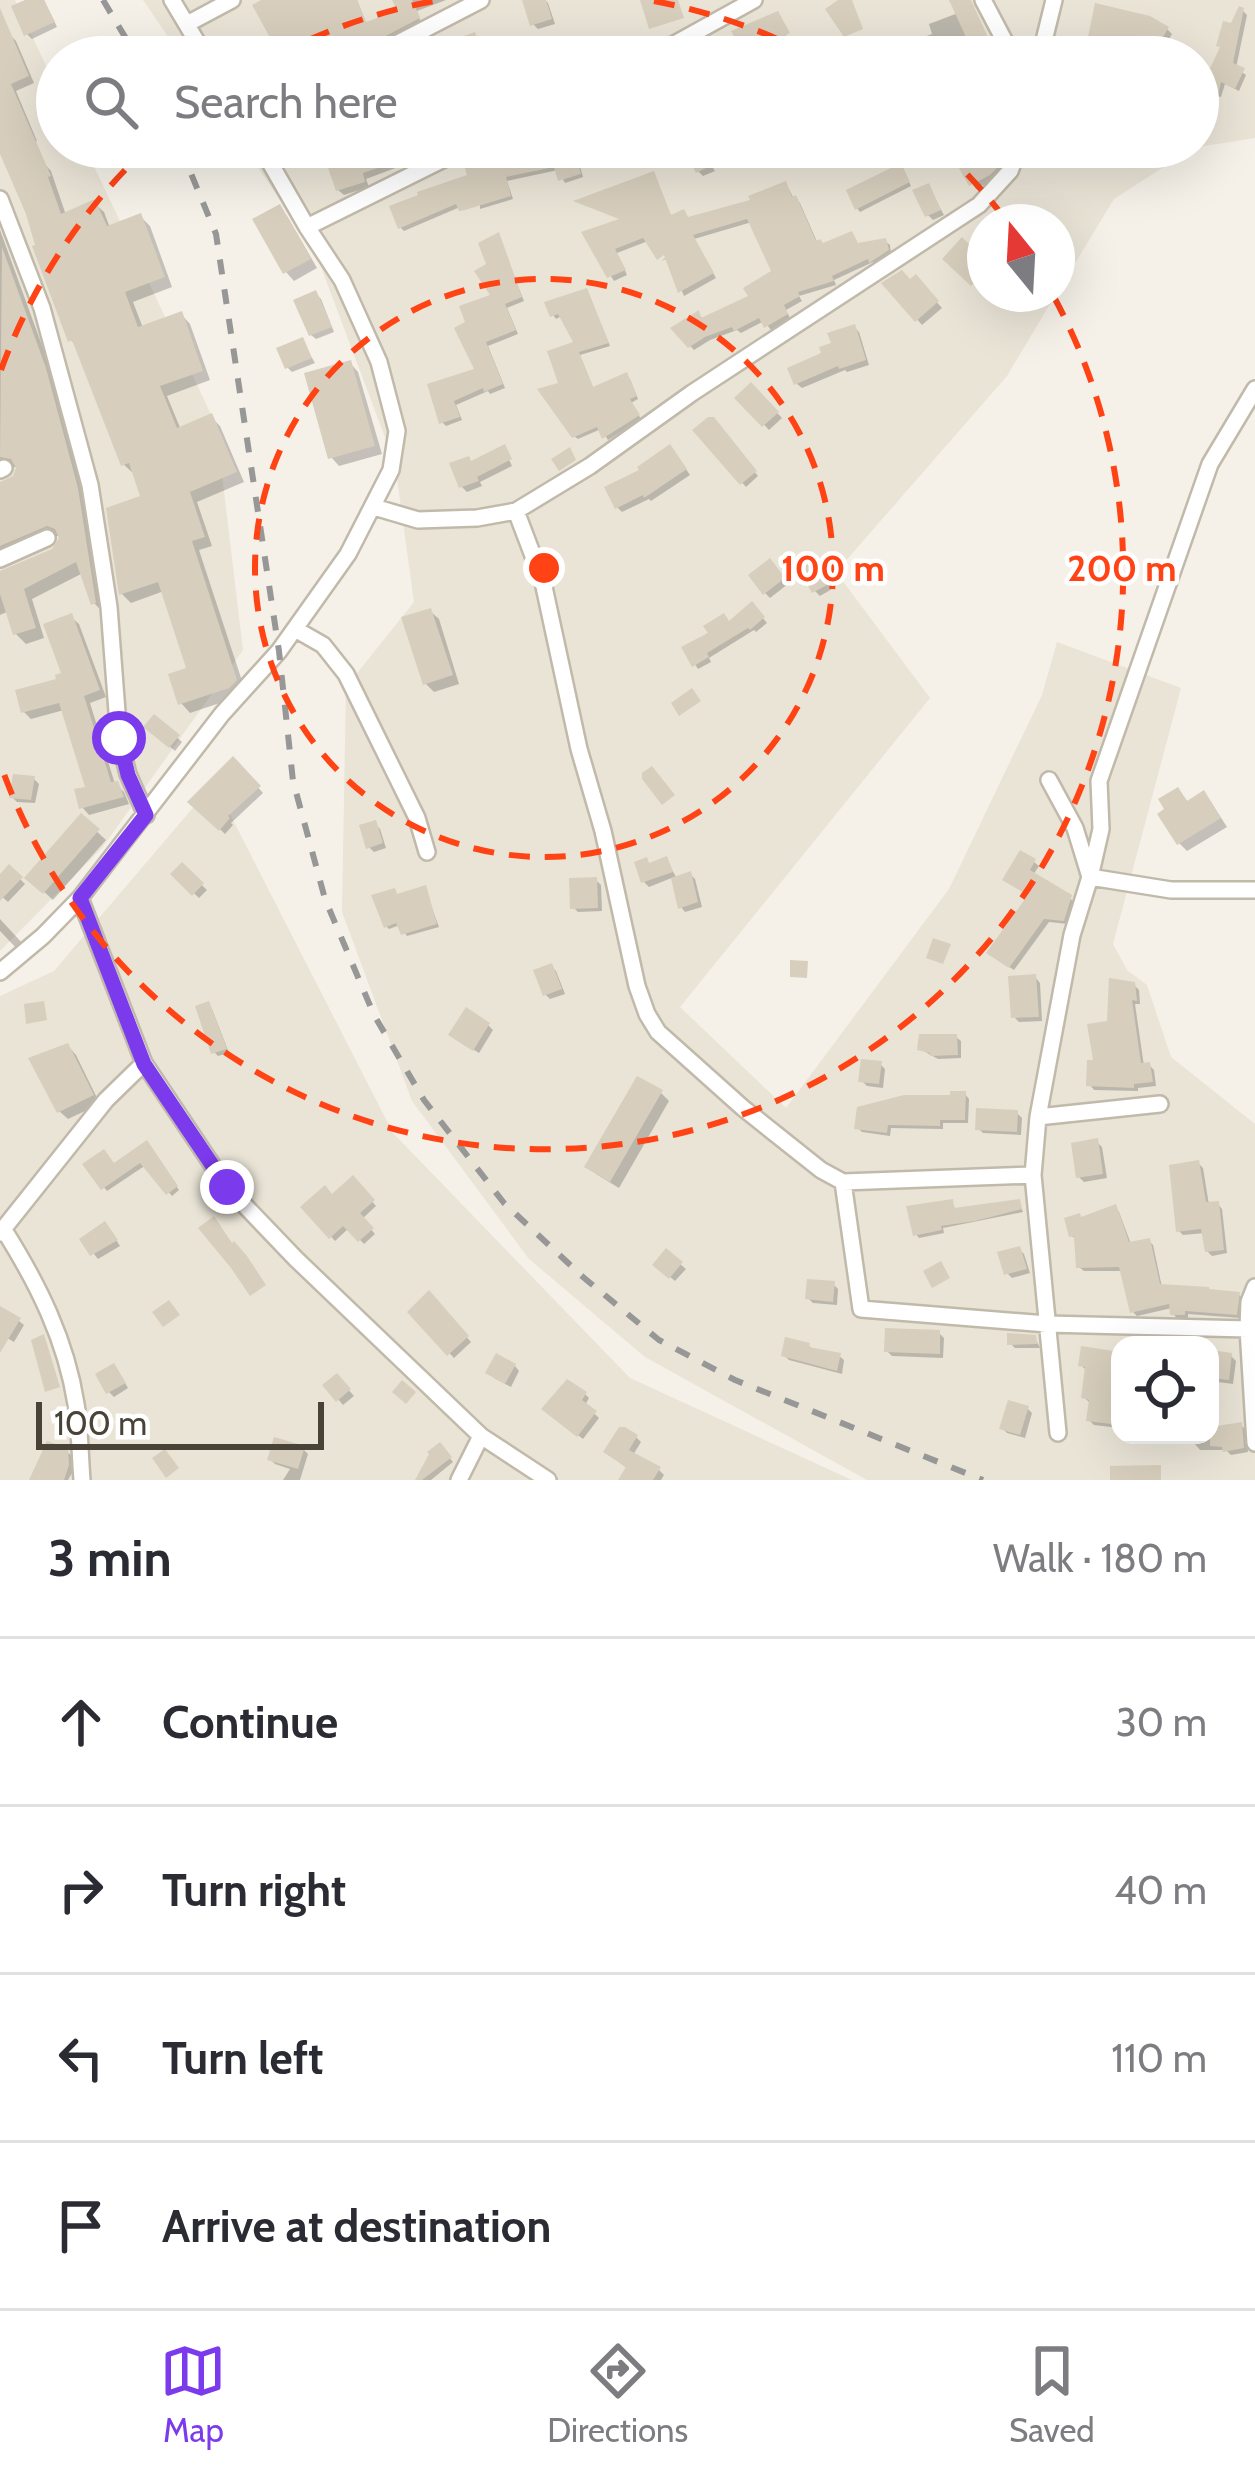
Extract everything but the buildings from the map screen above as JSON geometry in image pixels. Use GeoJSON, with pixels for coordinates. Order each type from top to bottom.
{"type":"FeatureCollection","features":[{"type":"Feature","properties":{"kind":"street"},"geometry":{"type":"LineString","coordinates":[[172,0],[194,36]]}},
{"type":"Feature","properties":{"kind":"street"},"geometry":{"type":"LineString","coordinates":[[187,24],[232,0]]}},
{"type":"Feature","properties":{"kind":"street"},"geometry":{"type":"LineString","coordinates":[[412,36],[482,0]]}},
{"type":"Feature","properties":{"kind":"street"},"geometry":{"type":"LineString","coordinates":[[689,36],[754,0]]}},
{"type":"Feature","properties":{"kind":"street"},"geometry":{"type":"LineString","coordinates":[[983,0],[1001,36]]}},
{"type":"Feature","properties":{"kind":"street"},"geometry":{"type":"LineString","coordinates":[[1045,36],[1054,0]]}},
{"type":"Feature","properties":{"kind":"street"},"geometry":{"type":"LineString","coordinates":[[0,971],[43,937],[80,898],[222,713],[296,629],[348,554],[391,470],[397,431],[379,362],[342,280],[273,168]]}},
{"type":"Feature","properties":{"kind":"street"},"geometry":{"type":"LineString","coordinates":[[307,227],[426,168]]}},
{"type":"Feature","properties":{"kind":"street"},"geometry":{"type":"LineString","coordinates":[[374,507],[418,520],[516,511],[979,206],[1011,168]]}},
{"type":"Feature","properties":{"kind":"street"},"geometry":{"type":"LineString","coordinates":[[0,199],[42,308],[90,484],[109,607],[119,738],[128,775],[146,815]]}},
{"type":"Feature","properties":{"kind":"street"},"geometry":{"type":"LineString","coordinates":[[1058,1433],[1034,1174],[1038,1117],[1072,935],[1101,829],[1099,781],[1210,464],[1255,389]]}},
{"type":"Feature","properties":{"kind":"street"},"geometry":{"type":"LineString","coordinates":[[516,511],[543,582],[638,986],[646,1014],[658,1032],[743,1108],[821,1170],[843,1181],[1034,1174]]}},
{"type":"Feature","properties":{"kind":"street"},"geometry":{"type":"LineString","coordinates":[[0,559],[47,538]]}},
{"type":"Feature","properties":{"kind":"street"},"geometry":{"type":"LineString","coordinates":[[296,629],[323,645],[346,674],[417,818],[428,852]]}},
{"type":"Feature","properties":{"kind":"street"},"geometry":{"type":"LineString","coordinates":[[1049,780],[1075,828],[1090,878]]}},
{"type":"Feature","properties":{"kind":"street"},"geometry":{"type":"LineString","coordinates":[[1090,878],[1172,890],[1255,890]]}},
{"type":"Feature","properties":{"kind":"street"},"geometry":{"type":"LineString","coordinates":[[80,898],[144,1064],[227,1187],[481,1436],[548,1480]]}},
{"type":"Feature","properties":{"kind":"street"},"geometry":{"type":"LineString","coordinates":[[82,1480],[76,1401],[49,1309],[2,1231],[106,1100],[144,1064]]}},
{"type":"Feature","properties":{"kind":"street"},"geometry":{"type":"LineString","coordinates":[[1038,1117],[1160,1104]]}},
{"type":"Feature","properties":{"kind":"street"},"geometry":{"type":"LineString","coordinates":[[843,1181],[863,1311],[1047,1324],[1248,1329]]}},
{"type":"Feature","properties":{"kind":"street"},"geometry":{"type":"LineString","coordinates":[[1255,1287],[1248,1329],[1255,1443]]}},
{"type":"Feature","properties":{"kind":"street"},"geometry":{"type":"LineString","coordinates":[[459,1480],[481,1436]]}},
{"type":"Feature","properties":{"kind":"shaded area"},"geometry":{"type":"Polygon","coordinates":[[[0,0],[15,0],[36,44],[36,168],[95,168],[216,425],[243,650],[102,848],[0,951],[0,0]]]}},
{"type":"Feature","properties":{"kind":"shaded area"},"geometry":{"type":"Polygon","coordinates":[[[143,0],[1255,0],[1255,138],[1219,144],[1219,36],[168,36],[143,0]]]}},
{"type":"Feature","properties":{"kind":"shaded area"},"geometry":{"type":"Polygon","coordinates":[[[258,168],[1162,168],[1114,199],[1075,263],[1075,204],[967,204],[967,312],[1045,312],[1007,376],[836,572],[930,698],[680,1007],[786,1108],[949,889],[1042,695],[1057,642],[1181,688],[1113,944],[1127,970],[1147,985],[1171,1057],[1255,1124],[1255,1480],[867,1480],[645,1357],[529,1259],[412,1101],[342,912],[346,687],[414,602],[395,464],[315,251],[258,168]]]}},
{"type":"Feature","properties":{"kind":"shaded area"},"geometry":{"type":"Polygon","coordinates":[[[214,783],[393,1133],[630,1378],[852,1480],[0,1480],[0,996],[54,971],[214,783]]]}},
{"type":"Feature","properties":{"kind":"railway"},"geometry":{"type":"LineString","coordinates":[[103,0],[124,36]]}},
{"type":"Feature","properties":{"kind":"railway"},"geometry":{"type":"LineString","coordinates":[[189,168],[216,234],[279,651],[293,781],[325,899],[374,1015],[424,1100],[504,1203],[659,1340],[735,1380],[983,1480]]}},
{"type":"Feature","properties":{"kind":"route"},"geometry":{"type":"LineString","coordinates":[[119,738],[128,775],[146,815],[80,898],[144,1064],[227,1187]]}}]}
